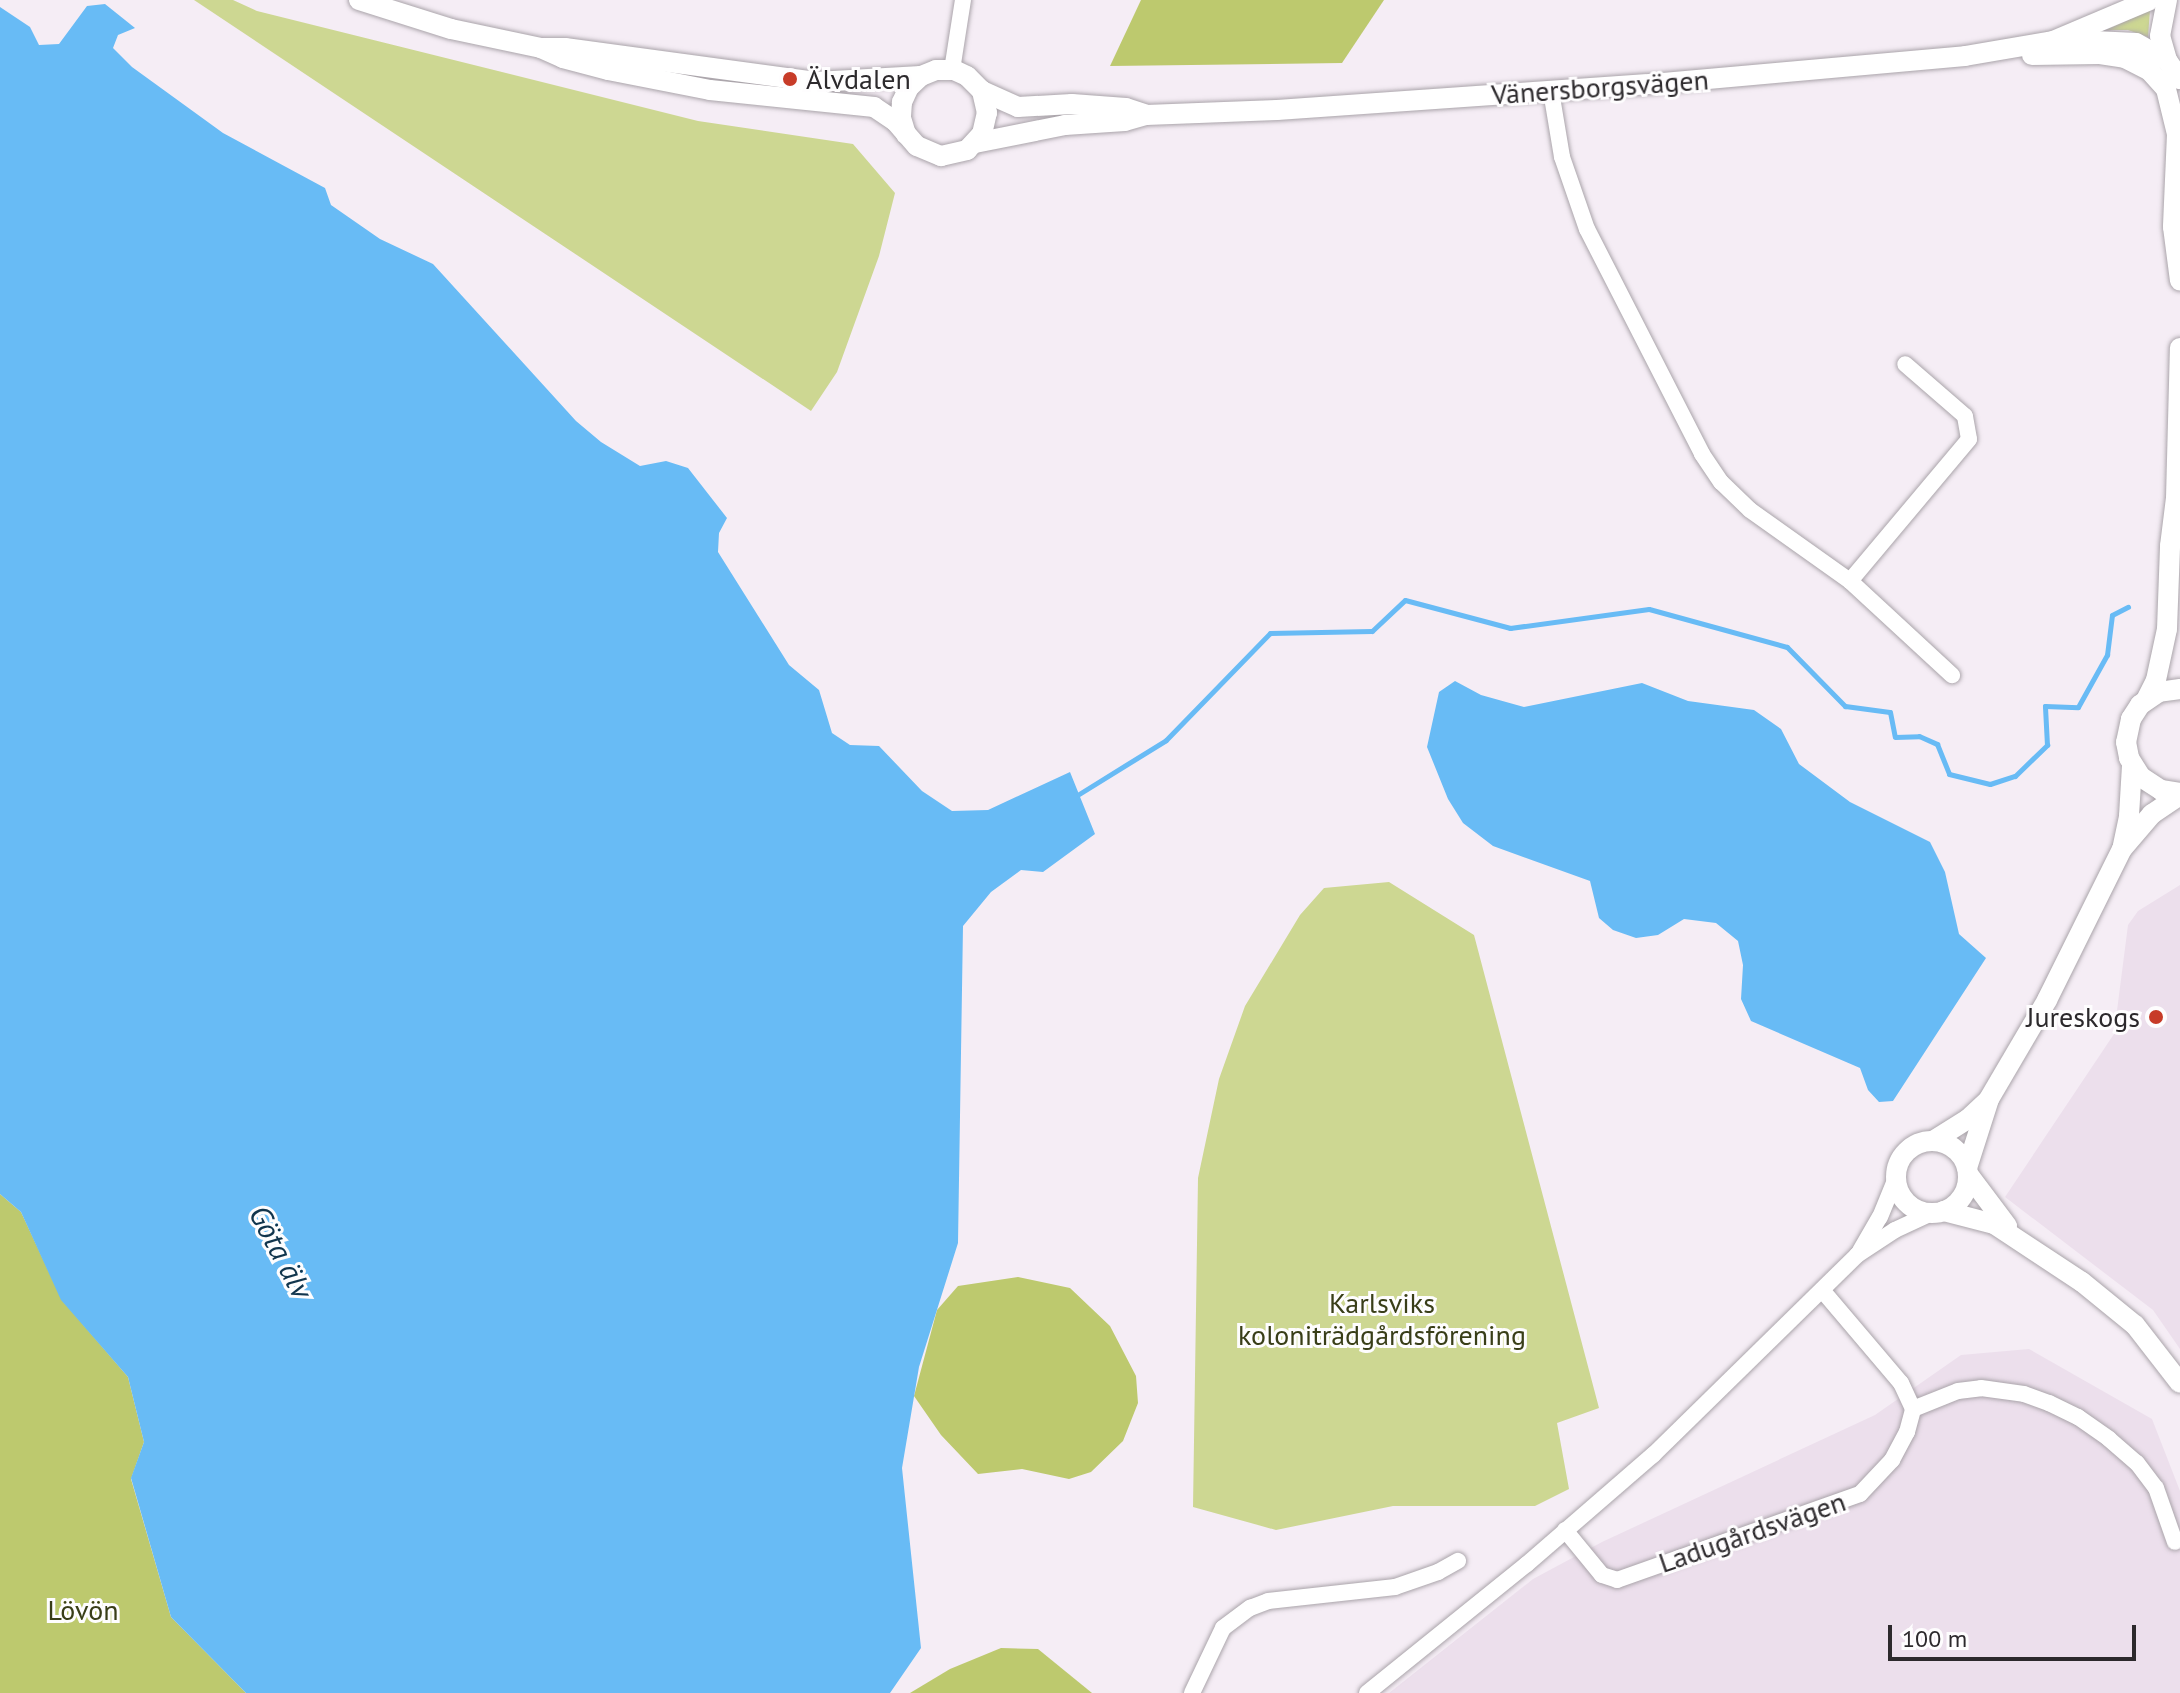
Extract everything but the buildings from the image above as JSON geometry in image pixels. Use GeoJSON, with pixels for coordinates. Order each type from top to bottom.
{"type":"FeatureCollection","features":[{"type":"Feature","properties":{"kind":"main road","name":"Vänersborgsvägen"},"geometry":{"type":"LineString","coordinates":[[359,0],[451,29],[541,48],[565,48],[816,82],[921,76],[936,70],[952,70],[967,76],[982,91],[1018,107],[1072,104],[1126,108],[1146,115]]}},
{"type":"Feature","properties":{"kind":"main road","name":"Vänersborgsvägen"},"geometry":{"type":"LineString","coordinates":[[2053,41],[2150,0]]}},
{"type":"Feature","properties":{"kind":"main road"},"geometry":{"type":"LineString","coordinates":[[2167,0],[2160,36],[2167,60]]}},
{"type":"Feature","properties":{"kind":"main road","name":"Vänersborgsvägen"},"geometry":{"type":"LineString","coordinates":[[541,48],[563,58],[608,70],[710,90],[874,107],[921,149],[936,155],[957,154],[975,143],[1065,125],[1125,121],[1146,115],[1551,91],[1795,72],[2000,52],[2053,41],[2113,39],[2136,43],[2167,60],[2180,79]]}},
{"type":"Feature","properties":{"kind":"main road"},"geometry":{"type":"LineString","coordinates":[[2000,52],[2125,58],[2138,62],[2161,82],[2171,102],[2177,134],[2174,239],[2180,281]]}},
{"type":"Feature","properties":{"kind":"main road"},"geometry":{"type":"LineString","coordinates":[[906,134],[901,118],[902,102],[909,87],[921,76]]}},
{"type":"Feature","properties":{"kind":"main road"},"geometry":{"type":"LineString","coordinates":[[975,143],[987,119],[982,91]]}},
{"type":"Feature","properties":{"kind":"main road"},"geometry":{"type":"LineString","coordinates":[[2122,849],[2129,816],[2132,765],[2126,742],[2128,726],[2156,680],[2167,629],[2170,546],[2176,498],[2180,348]]}},
{"type":"Feature","properties":{"kind":"main road"},"geometry":{"type":"LineString","coordinates":[[2176,498],[2180,521]]}},
{"type":"Feature","properties":{"kind":"main road"},"geometry":{"type":"LineString","coordinates":[[2146,700],[2159,692],[2180,689]]}},
{"type":"Feature","properties":{"kind":"main road"},"geometry":{"type":"LineString","coordinates":[[2132,765],[2153,787],[2180,794]]}},
{"type":"Feature","properties":{"kind":"main road"},"geometry":{"type":"LineString","coordinates":[[1937,1212],[1964,1194],[1967,1171],[1989,1099],[2047,1000],[2122,849],[2152,814],[2180,794]]}},
{"type":"Feature","properties":{"kind":"main road"},"geometry":{"type":"LineString","coordinates":[[1989,1099],[1968,1119],[1933,1141],[1914,1146],[1904,1154],[1896,1178],[1906,1203],[1937,1212],[1976,1217],[2019,1237]]}},
{"type":"Feature","properties":{"kind":"main road"},"geometry":{"type":"LineString","coordinates":[[1933,1141],[1952,1147],[1985,1202],[2019,1237],[2115,1307],[2151,1341],[2180,1383]]}},
{"type":"Feature","properties":{"kind":"street"},"geometry":{"type":"LineString","coordinates":[[952,70],[963,0]]}},
{"type":"Feature","properties":{"kind":"street"},"geometry":{"type":"LineString","coordinates":[[1551,91],[1562,157],[1587,229],[1702,454],[1721,482],[1750,510],[1850,581],[1952,675]]}},
{"type":"Feature","properties":{"kind":"street"},"geometry":{"type":"LineString","coordinates":[[1850,581],[1969,439],[1965,416],[1905,364]]}},
{"type":"Feature","properties":{"kind":"street"},"geometry":{"type":"LineString","coordinates":[[1857,1255],[1880,1217],[1896,1178]]}},
{"type":"Feature","properties":{"kind":"street"},"geometry":{"type":"LineString","coordinates":[[1367,1693],[1653,1455],[1857,1255],[1895,1230],[1937,1212]]}},
{"type":"Feature","properties":{"kind":"street"},"geometry":{"type":"LineString","coordinates":[[1822,1290],[1901,1383],[1913,1409],[1958,1391],[1981,1388],[2024,1394],[2078,1417],[2137,1463],[2156,1488],[2175,1542]]}},
{"type":"Feature","properties":{"kind":"street","name":"Ladugårdsvägen"},"geometry":{"type":"LineString","coordinates":[[1565,1530],[1602,1575],[1617,1580],[1860,1494],[1892,1460],[1907,1432],[1913,1409]]}},
{"type":"Feature","properties":{"kind":"street"},"geometry":{"type":"LineString","coordinates":[[1192,1693],[1223,1628],[1250,1608],[1284,1599],[1395,1587],[1438,1572],[1458,1561]]}},
{"type":"Feature","properties":{"kind":"shaded area"},"geometry":{"type":"Polygon","coordinates":[[[2180,885],[2180,1349],[2153,1310],[2005,1197],[2114,1034],[2128,925],[2138,911],[2180,885]]]}},
{"type":"Feature","properties":{"kind":"shaded area"},"geometry":{"type":"Polygon","coordinates":[[[2029,1349],[2152,1419],[2180,1491],[2180,1693],[1389,1693],[1533,1579],[1602,1542],[1875,1415],[1961,1355],[2029,1349]]]}},
{"type":"Feature","properties":{"kind":"green space"},"geometry":{"type":"Polygon","coordinates":[[[194,0],[233,0],[257,11],[698,121],[853,144],[895,193],[879,256],[837,372],[811,411],[194,0]]]}},
{"type":"Feature","properties":{"kind":"green space"},"geometry":{"type":"Polygon","coordinates":[[[1141,0],[1384,0],[1342,63],[1110,66],[1141,0]]]}},
{"type":"Feature","properties":{"kind":"green space"},"geometry":{"type":"Polygon","coordinates":[[[2150,10],[2148,37],[2128,30],[2106,30],[2150,10]]]}},
{"type":"Feature","properties":{"kind":"green space","name":"Karlsviks koloniträdgårdsförening"},"geometry":{"type":"Polygon","coordinates":[[[1389,882],[1474,935],[1599,1408],[1557,1423],[1569,1489],[1535,1506],[1393,1506],[1276,1530],[1193,1507],[1198,1178],[1219,1079],[1245,1006],[1300,915],[1324,888],[1389,882]]]}},
{"type":"Feature","properties":{"kind":"green space","name":"Lövön"},"geometry":{"type":"Polygon","coordinates":[[[0,1194],[21,1212],[62,1300],[128,1377],[144,1442],[131,1479],[171,1617],[246,1693],[0,1693],[0,1194]]]}},
{"type":"Feature","properties":{"kind":"green space"},"geometry":{"type":"Polygon","coordinates":[[[1018,1277],[1070,1288],[1110,1326],[1136,1376],[1138,1403],[1123,1441],[1091,1472],[1069,1479],[1022,1469],[978,1474],[941,1435],[914,1396],[937,1310],[958,1286],[1018,1277]]]}},
{"type":"Feature","properties":{"kind":"green space"},"geometry":{"type":"Polygon","coordinates":[[[1001,1648],[1038,1649],[1092,1693],[910,1693],[950,1669],[1001,1648]]]}},
{"type":"Feature","properties":{"kind":"water","name":"Göta älv"},"geometry":{"type":"Polygon","coordinates":[[[105,4],[135,28],[118,35],[113,48],[132,67],[223,133],[325,188],[331,205],[380,239],[433,264],[576,421],[601,442],[640,466],[666,461],[688,468],[727,518],[719,533],[718,552],[789,665],[819,690],[832,733],[850,745],[879,746],[922,791],[952,811],[988,810],[1070,772],[1095,834],[1043,872],[1021,870],[991,892],[963,926],[958,1243],[919,1367],[902,1468],[921,1648],[890,1693],[246,1693],[171,1617],[131,1478],[144,1442],[128,1377],[61,1300],[21,1212],[0,1194],[0,7],[30,27],[39,45],[59,44],[87,6],[105,4]]]}},
{"type":"Feature","properties":{"kind":"water"},"geometry":{"type":"Polygon","coordinates":[[[1455,681],[1481,695],[1524,707],[1642,683],[1688,701],[1754,710],[1781,729],[1799,764],[1850,802],[1930,842],[1945,872],[1959,934],[1986,958],[1893,1101],[1879,1102],[1868,1090],[1860,1068],[1751,1021],[1741,999],[1743,965],[1738,941],[1716,923],[1684,919],[1658,935],[1636,938],[1613,930],[1599,918],[1590,881],[1493,846],[1463,823],[1448,799],[1427,747],[1439,692],[1455,681]]]}},
{"type":"Feature","properties":{"kind":"waterway"},"geometry":{"type":"LineString","coordinates":[[1079,794],[1166,740],[1270,633],[1372,631],[1405,600],[1510,628],[1649,609],[1787,647],[1845,706],[1890,712],[1895,737],[1919,736],[1937,744],[1949,774],[1990,784],[2015,776],[2047,745],[2045,706],[2078,707],[2107,655],[2112,615],[2128,607]]}},
{"type":"Feature","properties":{"kind":"place","name":"Älvdalen"},"geometry":{"type":"Point","coordinates":[790,79]}},
{"type":"Feature","properties":{"kind":"place","name":"Jureskogs"},"geometry":{"type":"Point","coordinates":[2156,1017]}}]}
